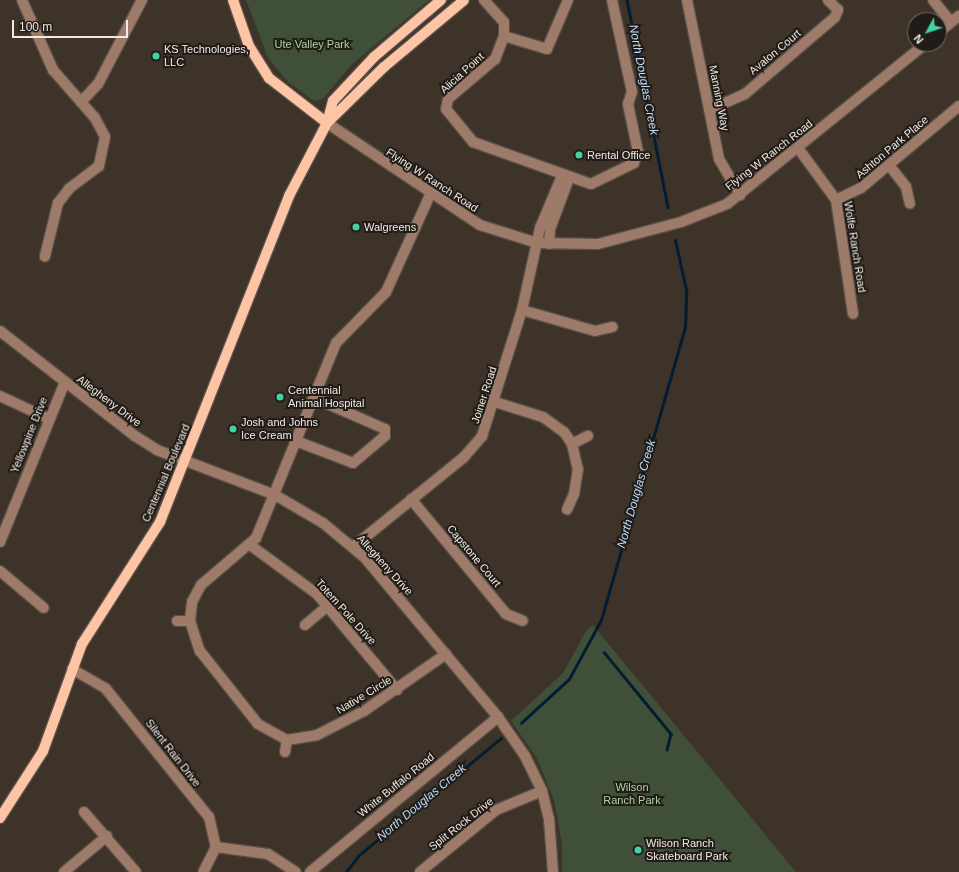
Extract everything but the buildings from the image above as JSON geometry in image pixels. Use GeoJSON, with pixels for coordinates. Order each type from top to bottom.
{"type":"FeatureCollection","features":[{"type":"Feature","properties":{"kind":"main road"},"geometry":{"type":"LineString","coordinates":[[233,0],[249,46],[269,78],[327,123]]}},
{"type":"Feature","properties":{"kind":"main road","name":"Centennial Boulevard"},"geometry":{"type":"LineString","coordinates":[[1,816],[43,751],[72,669],[102,611],[160,522],[289,196],[327,123],[333,101],[348,82],[441,0]]}},
{"type":"Feature","properties":{"kind":"main road","name":"Centennial Boulevard"},"geometry":{"type":"LineString","coordinates":[[327,123],[384,67],[464,0]]}},
{"type":"Feature","properties":{"kind":"street"},"geometry":{"type":"LineString","coordinates":[[22,0],[48,60],[101,127],[105,137],[103,157],[94,172],[69,189],[58,203],[45,256]]}},
{"type":"Feature","properties":{"kind":"street"},"geometry":{"type":"LineString","coordinates":[[81,102],[98,84],[142,0]]}},
{"type":"Feature","properties":{"kind":"street"},"geometry":{"type":"LineString","coordinates":[[484,0],[504,22],[504,36],[547,49],[568,0]]}},
{"type":"Feature","properties":{"kind":"street"},"geometry":{"type":"LineString","coordinates":[[549,244],[550,229],[565,177],[590,184],[637,159],[628,104],[632,92],[612,0]]}},
{"type":"Feature","properties":{"kind":"street","name":"Manning Way"},"geometry":{"type":"LineString","coordinates":[[687,0],[721,166],[740,195]]}},
{"type":"Feature","properties":{"kind":"street","name":"Avalon Court"},"geometry":{"type":"LineString","coordinates":[[709,110],[745,94],[835,17],[838,10],[828,0]]}},
{"type":"Feature","properties":{"kind":"street"},"geometry":{"type":"LineString","coordinates":[[933,0],[955,19],[947,26]]}},
{"type":"Feature","properties":{"kind":"street","name":"Alicia Point"},"geometry":{"type":"LineString","coordinates":[[504,36],[495,59],[448,99],[446,109],[473,142],[565,177]]}},
{"type":"Feature","properties":{"kind":"street","name":"Flying W Ranch Road"},"geometry":{"type":"LineString","coordinates":[[327,123],[430,195],[480,225],[537,243],[598,244],[644,233],[714,210],[740,195],[915,52]]}},
{"type":"Feature","properties":{"kind":"street","name":"Ashton Park Place"},"geometry":{"type":"LineString","coordinates":[[836,200],[852,193],[889,166],[959,106]]}},
{"type":"Feature","properties":{"kind":"street","name":"Wolfe Ranch Road"},"geometry":{"type":"LineString","coordinates":[[798,148],[836,200],[853,314]]}},
{"type":"Feature","properties":{"kind":"street"},"geometry":{"type":"LineString","coordinates":[[889,166],[906,187],[910,204]]}},
{"type":"Feature","properties":{"kind":"street","name":"Joiner Road"},"geometry":{"type":"LineString","coordinates":[[354,547],[473,448],[488,423],[522,310],[537,243],[565,177]]}},
{"type":"Feature","properties":{"kind":"street"},"geometry":{"type":"LineString","coordinates":[[286,752],[287,740],[258,724],[200,651],[190,621],[192,602],[201,585],[250,545],[275,496],[336,343],[386,292],[430,195]]}},
{"type":"Feature","properties":{"kind":"street"},"geometry":{"type":"LineString","coordinates":[[522,310],[595,331],[613,327]]}},
{"type":"Feature","properties":{"kind":"street","name":"Allegheny Drive"},"geometry":{"type":"LineString","coordinates":[[0,331],[135,436],[185,461],[275,496],[323,523],[354,547],[498,717],[525,756],[542,791],[551,830],[553,872]]}},
{"type":"Feature","properties":{"kind":"street","name":"Yellowpine Drive"},"geometry":{"type":"LineString","coordinates":[[0,542],[47,418],[65,382]]}},
{"type":"Feature","properties":{"kind":"street"},"geometry":{"type":"LineString","coordinates":[[0,396],[47,418]]}},
{"type":"Feature","properties":{"kind":"street"},"geometry":{"type":"LineString","coordinates":[[296,441],[353,463],[385,436],[385,429],[314,398]]}},
{"type":"Feature","properties":{"kind":"street"},"geometry":{"type":"LineString","coordinates":[[495,402],[543,417],[564,432],[572,444],[577,482],[567,510]]}},
{"type":"Feature","properties":{"kind":"street"},"geometry":{"type":"LineString","coordinates":[[572,444],[588,436]]}},
{"type":"Feature","properties":{"kind":"street","name":"Capstone Court"},"geometry":{"type":"LineString","coordinates":[[411,500],[506,614],[523,621]]}},
{"type":"Feature","properties":{"kind":"street","name":"Totem Pole Drive"},"geometry":{"type":"LineString","coordinates":[[250,545],[303,582],[328,606],[397,690]]}},
{"type":"Feature","properties":{"kind":"street"},"geometry":{"type":"LineString","coordinates":[[0,571],[44,608]]}},
{"type":"Feature","properties":{"kind":"street"},"geometry":{"type":"LineString","coordinates":[[305,625],[328,606]]}},
{"type":"Feature","properties":{"kind":"street"},"geometry":{"type":"LineString","coordinates":[[177,621],[190,621]]}},
{"type":"Feature","properties":{"kind":"street","name":"Native Circle"},"geometry":{"type":"LineString","coordinates":[[287,740],[317,735],[397,690],[446,654]]}},
{"type":"Feature","properties":{"kind":"street","name":"Silent Rain Drive"},"geometry":{"type":"LineString","coordinates":[[72,669],[98,683],[115,698],[208,817],[216,847]]}},
{"type":"Feature","properties":{"kind":"street","name":"White Buffalo Road"},"geometry":{"type":"LineString","coordinates":[[310,872],[498,717]]}},
{"type":"Feature","properties":{"kind":"street","name":"Split Rock Drive"},"geometry":{"type":"LineString","coordinates":[[420,872],[496,810],[542,791]]}},
{"type":"Feature","properties":{"kind":"street"},"geometry":{"type":"LineString","coordinates":[[84,812],[136,872]]}},
{"type":"Feature","properties":{"kind":"street"},"geometry":{"type":"LineString","coordinates":[[64,872],[106,836]]}},
{"type":"Feature","properties":{"kind":"street"},"geometry":{"type":"LineString","coordinates":[[203,872],[216,847],[268,854],[296,872]]}},
{"type":"Feature","properties":{"kind":"green space","name":"Ute Valley Park"},"geometry":{"type":"Polygon","coordinates":[[[246,0],[429,0],[351,65],[323,99],[314,101],[288,82],[268,58],[246,0]]]}},
{"type":"Feature","properties":{"kind":"green space","name":"Wilson Ranch Park"},"geometry":{"type":"Polygon","coordinates":[[[593,625],[796,872],[562,872],[562,844],[554,800],[537,758],[511,721],[563,673],[586,631],[593,625]]]}},
{"type":"Feature","properties":{"kind":"waterway","name":"North Douglas Creek"},"geometry":{"type":"LineString","coordinates":[[627,0],[668,207]]}},
{"type":"Feature","properties":{"kind":"waterway","name":"North Douglas Creek"},"geometry":{"type":"LineString","coordinates":[[521,723],[569,679],[601,620],[685,328],[686,290],[675,240]]}},
{"type":"Feature","properties":{"kind":"waterway"},"geometry":{"type":"LineString","coordinates":[[604,652],[671,734],[667,750]]}},
{"type":"Feature","properties":{"kind":"waterway","name":"North Douglas Creek"},"geometry":{"type":"LineString","coordinates":[[346,872],[358,856],[501,738]]}},
{"type":"Feature","properties":{"kind":"place","name":"KS Technologies, LLC"},"geometry":{"type":"Point","coordinates":[156,56]}},
{"type":"Feature","properties":{"kind":"place","name":"Rental Office"},"geometry":{"type":"Point","coordinates":[579,155]}},
{"type":"Feature","properties":{"kind":"place","name":"Walgreens"},"geometry":{"type":"Point","coordinates":[356,227]}},
{"type":"Feature","properties":{"kind":"place","name":"Centennial Animal Hospital"},"geometry":{"type":"Point","coordinates":[280,397]}},
{"type":"Feature","properties":{"kind":"place","name":"Josh and Johns Ice Cream"},"geometry":{"type":"Point","coordinates":[233,429]}},
{"type":"Feature","properties":{"kind":"place","name":"Wilson Ranch Skateboard Park"},"geometry":{"type":"Point","coordinates":[638,850]}}]}
